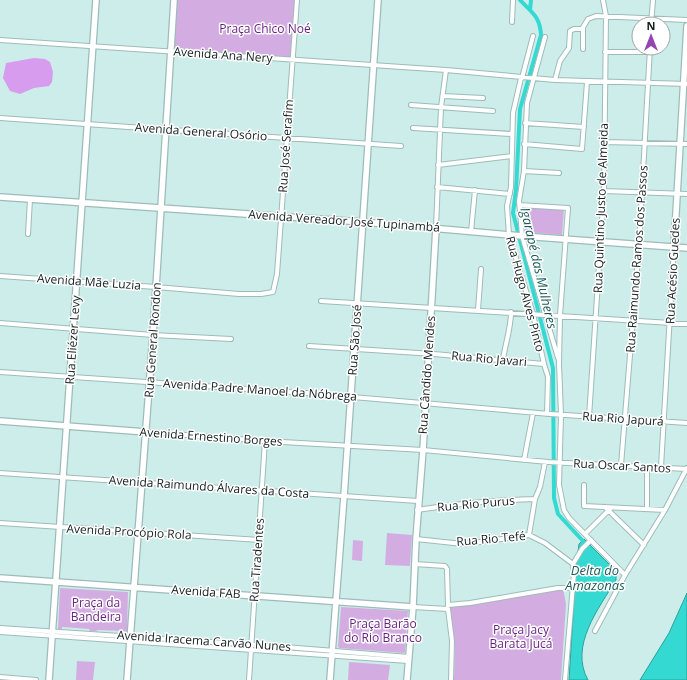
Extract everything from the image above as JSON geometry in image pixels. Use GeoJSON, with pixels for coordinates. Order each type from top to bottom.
{"type":"FeatureCollection","features":[{"type":"Feature","properties":{"kind":"street","name":"Rua Eliézer Levy"},"geometry":{"type":"LineString","coordinates":[[49,680],[96,0]]}},
{"type":"Feature","properties":{"kind":"street","name":"Rua General Rondon"},"geometry":{"type":"LineString","coordinates":[[127,680],[162,208],[174,0]]}},
{"type":"Feature","properties":{"kind":"street","name":"Rua José Serafim"},"geometry":{"type":"LineString","coordinates":[[273,292],[276,282],[297,0]]}},
{"type":"Feature","properties":{"kind":"street","name":"Rua São José"},"geometry":{"type":"LineString","coordinates":[[330,680],[337,601],[378,0]]}},
{"type":"Feature","properties":{"kind":"street"},"geometry":{"type":"LineString","coordinates":[[512,22],[513,0]]}},
{"type":"Feature","properties":{"kind":"street","name":"Rua Quintino Justo de Almeida"},"geometry":{"type":"LineString","coordinates":[[589,417],[604,192],[606,16],[603,0]]}},
{"type":"Feature","properties":{"kind":"street"},"geometry":{"type":"LineString","coordinates":[[652,16],[653,0]]}},
{"type":"Feature","properties":{"kind":"street"},"geometry":{"type":"LineString","coordinates":[[583,49],[583,28],[588,19],[596,16],[631,17]]}},
{"type":"Feature","properties":{"kind":"street"},"geometry":{"type":"LineString","coordinates":[[671,19],[687,20]]}},
{"type":"Feature","properties":{"kind":"street","name":"Rua Acésio Guedes"},"geometry":{"type":"LineString","coordinates":[[661,467],[680,144],[685,84],[687,26]]}},
{"type":"Feature","properties":{"kind":"street"},"geometry":{"type":"LineString","coordinates":[[556,80],[560,61],[569,48],[570,31],[583,28]]}},
{"type":"Feature","properties":{"kind":"street","name":"Rua Hugo Alves Pinto"},"geometry":{"type":"LineString","coordinates":[[533,36],[513,113],[510,194],[507,206],[510,235],[534,314],[544,364],[547,371],[549,384],[548,414]]}},
{"type":"Feature","properties":{"kind":"street","name":"Rua Hugo Alves Pinto"},"geometry":{"type":"LineString","coordinates":[[545,37],[527,103],[524,171],[520,205],[521,236],[542,314],[559,363]]}},
{"type":"Feature","properties":{"kind":"street","name":"Avenida Ana Nery"},"geometry":{"type":"LineString","coordinates":[[0,40],[446,70],[533,79],[587,82],[685,84]]}},
{"type":"Feature","properties":{"kind":"street","name":"Rua Raimundo Ramos dos Passos"},"geometry":{"type":"LineString","coordinates":[[605,52],[631,51]]}},
{"type":"Feature","properties":{"kind":"street","name":"Rua Raimundo Ramos dos Passos"},"geometry":{"type":"LineString","coordinates":[[620,466],[639,245],[650,56]]}},
{"type":"Feature","properties":{"kind":"street","name":"Rua Cândido Mendes"},"geometry":{"type":"LineString","coordinates":[[407,680],[413,607],[417,510],[423,450],[424,403],[431,354],[438,165],[446,70]]}},
{"type":"Feature","properties":{"kind":"street"},"geometry":{"type":"LineString","coordinates":[[524,144],[582,149],[587,82]]}},
{"type":"Feature","properties":{"kind":"street"},"geometry":{"type":"LineString","coordinates":[[443,96],[482,98]]}},
{"type":"Feature","properties":{"kind":"street"},"geometry":{"type":"LineString","coordinates":[[411,105],[493,112]]}},
{"type":"Feature","properties":{"kind":"street","name":"Avenida General Osório"},"geometry":{"type":"LineString","coordinates":[[0,118],[401,146]]}},
{"type":"Feature","properties":{"kind":"street"},"geometry":{"type":"LineString","coordinates":[[525,123],[584,127]]}},
{"type":"Feature","properties":{"kind":"street"},"geometry":{"type":"LineString","coordinates":[[413,128],[512,134]]}},
{"type":"Feature","properties":{"kind":"street"},"geometry":{"type":"LineString","coordinates":[[605,142],[687,144]]}},
{"type":"Feature","properties":{"kind":"street"},"geometry":{"type":"LineString","coordinates":[[438,165],[512,156]]}},
{"type":"Feature","properties":{"kind":"street"},"geometry":{"type":"LineString","coordinates":[[524,171],[559,173]]}},
{"type":"Feature","properties":{"kind":"street"},"geometry":{"type":"LineString","coordinates":[[437,188],[510,194]]}},
{"type":"Feature","properties":{"kind":"street"},"geometry":{"type":"LineString","coordinates":[[471,232],[475,190]]}},
{"type":"Feature","properties":{"kind":"street"},"geometry":{"type":"LineString","coordinates":[[604,192],[687,194]]}},
{"type":"Feature","properties":{"kind":"street","name":"Avenida Vereador José Tupinambá"},"geometry":{"type":"LineString","coordinates":[[0,197],[363,222],[471,232],[687,248]]}},
{"type":"Feature","properties":{"kind":"street"},"geometry":{"type":"LineString","coordinates":[[28,234],[30,199]]}},
{"type":"Feature","properties":{"kind":"street"},"geometry":{"type":"LineString","coordinates":[[520,205],[568,208],[560,316],[559,485],[564,510],[569,518],[585,534],[589,541],[625,575]]}},
{"type":"Feature","properties":{"kind":"street"},"geometry":{"type":"LineString","coordinates":[[478,310],[481,269]]}},
{"type":"Feature","properties":{"kind":"street","name":"Avenida Mãe Luzia"},"geometry":{"type":"LineString","coordinates":[[0,276],[251,295],[273,292]]}},
{"type":"Feature","properties":{"kind":"street"},"geometry":{"type":"LineString","coordinates":[[321,301],[687,324]]}},
{"type":"Feature","properties":{"kind":"street"},"geometry":{"type":"LineString","coordinates":[[502,360],[510,330],[512,312]]}},
{"type":"Feature","properties":{"kind":"street"},"geometry":{"type":"LineString","coordinates":[[0,323],[153,335],[230,339]]}},
{"type":"Feature","properties":{"kind":"street","name":"Rua Rio Javari"},"geometry":{"type":"LineString","coordinates":[[309,346],[431,354],[544,364]]}},
{"type":"Feature","properties":{"kind":"street","name":"Avenida Padre Manoel da Nóbrega"},"geometry":{"type":"LineString","coordinates":[[0,372],[150,381],[424,403]]}},
{"type":"Feature","properties":{"kind":"street"},"geometry":{"type":"LineString","coordinates":[[424,403],[548,414]]}},
{"type":"Feature","properties":{"kind":"street"},"geometry":{"type":"LineString","coordinates":[[524,460],[533,413]]}},
{"type":"Feature","properties":{"kind":"street","name":"Rua Rio Japurá"},"geometry":{"type":"LineString","coordinates":[[548,414],[687,423]]}},
{"type":"Feature","properties":{"kind":"street","name":"Avenida Ernestino Borges"},"geometry":{"type":"LineString","coordinates":[[0,421],[265,441],[423,450]]}},
{"type":"Feature","properties":{"kind":"street","name":"Rua Tiradentes"},"geometry":{"type":"LineString","coordinates":[[249,680],[265,441]]}},
{"type":"Feature","properties":{"kind":"street"},"geometry":{"type":"LineString","coordinates":[[423,450],[546,462],[540,487],[535,499],[529,535]]}},
{"type":"Feature","properties":{"kind":"street","name":"Rua Oscar Santos"},"geometry":{"type":"LineString","coordinates":[[546,462],[687,468]]}},
{"type":"Feature","properties":{"kind":"street"},"geometry":{"type":"LineString","coordinates":[[647,467],[647,509]]}},
{"type":"Feature","properties":{"kind":"street"},"geometry":{"type":"LineString","coordinates":[[595,631],[625,575],[665,510],[687,468]]}},
{"type":"Feature","properties":{"kind":"street","name":"Avenida Raimundo Álvares da Costa"},"geometry":{"type":"LineString","coordinates":[[0,473],[418,501]]}},
{"type":"Feature","properties":{"kind":"street"},"geometry":{"type":"LineString","coordinates":[[584,485],[584,506],[665,510]]}},
{"type":"Feature","properties":{"kind":"street","name":"Rua Rio Purus"},"geometry":{"type":"LineString","coordinates":[[417,510],[440,506],[535,499]]}},
{"type":"Feature","properties":{"kind":"street"},"geometry":{"type":"LineString","coordinates":[[605,507],[644,545]]}},
{"type":"Feature","properties":{"kind":"street"},"geometry":{"type":"LineString","coordinates":[[585,534],[612,507]]}},
{"type":"Feature","properties":{"kind":"street","name":"Avenida Procópio Rola"},"geometry":{"type":"LineString","coordinates":[[0,523],[258,540]]}},
{"type":"Feature","properties":{"kind":"street","name":"Rua Rio Tefé"},"geometry":{"type":"LineString","coordinates":[[416,539],[468,543],[529,535],[545,543],[573,564]]}},
{"type":"Feature","properties":{"kind":"street"},"geometry":{"type":"LineString","coordinates":[[565,680],[573,588],[573,564],[589,541]]}},
{"type":"Feature","properties":{"kind":"street"},"geometry":{"type":"LineString","coordinates":[[414,564],[445,566],[447,569],[448,607],[452,641],[451,680]]}},
{"type":"Feature","properties":{"kind":"street","name":"Avenida FAB"},"geometry":{"type":"LineString","coordinates":[[0,578],[413,607]]}},
{"type":"Feature","properties":{"kind":"street"},"geometry":{"type":"LineString","coordinates":[[413,607],[448,607],[558,588],[573,588]]}},
{"type":"Feature","properties":{"kind":"street","name":"Avenida Iracema Carvão Nunes"},"geometry":{"type":"LineString","coordinates":[[0,628],[53,634]]}},
{"type":"Feature","properties":{"kind":"street","name":"Avenida Iracema Carvão Nunes"},"geometry":{"type":"LineString","coordinates":[[0,632],[98,636],[251,650],[333,653]]}},
{"type":"Feature","properties":{"kind":"street","name":"Avenida Iracema Carvão Nunes"},"geometry":{"type":"LineString","coordinates":[[163,642],[252,644],[333,653],[409,659]]}},
{"type":"Feature","properties":{"kind":"street"},"geometry":{"type":"LineString","coordinates":[[0,677],[36,680]]}},
{"type":"Feature","properties":{"kind":"green space","name":"Praça Chico Noé"},"geometry":{"type":"Polygon","coordinates":[[[176,0],[298,0],[293,60],[171,52],[176,0]]]}},
{"type":"Feature","properties":{"kind":"green space"},"geometry":{"type":"Polygon","coordinates":[[[528,206],[564,208],[562,235],[525,232],[523,209],[528,206]]]}},
{"type":"Feature","properties":{"kind":"green space"},"geometry":{"type":"Polygon","coordinates":[[[387,533],[412,535],[410,566],[385,565],[387,533]]]}},
{"type":"Feature","properties":{"kind":"green space"},"geometry":{"type":"Polygon","coordinates":[[[353,540],[363,541],[362,561],[352,560],[353,540]]]}},
{"type":"Feature","properties":{"kind":"green space","name":"Praça da Bandeira"},"geometry":{"type":"Polygon","coordinates":[[[60,588],[128,592],[127,633],[124,633],[124,631],[90,631],[89,629],[62,627],[62,629],[58,629],[60,588]]]}},
{"type":"Feature","properties":{"kind":"green space","name":"Praça Jacy Barata Jucá"},"geometry":{"type":"Polygon","coordinates":[[[563,588],[566,604],[561,680],[454,680],[455,646],[449,607],[563,588]]]}},
{"type":"Feature","properties":{"kind":"green space","name":"Praça Barão do Rio Branco"},"geometry":{"type":"Polygon","coordinates":[[[341,607],[408,611],[405,652],[339,648],[341,607]]]}},
{"type":"Feature","properties":{"kind":"green space"},"geometry":{"type":"Polygon","coordinates":[[[77,661],[95,662],[93,680],[76,680],[77,661]]]}},
{"type":"Feature","properties":{"kind":"green space"},"geometry":{"type":"Polygon","coordinates":[[[349,662],[390,665],[388,680],[348,680],[349,662]]]}},
{"type":"Feature","properties":{"kind":"shaded area"},"geometry":{"type":"Polygon","coordinates":[[[34,58],[45,59],[50,62],[53,72],[52,82],[49,86],[34,88],[20,94],[10,91],[3,78],[6,63],[34,58]]]}},
{"type":"Feature","properties":{"kind":"water","name":"Delta do Amazonas"},"geometry":{"type":"Polygon","coordinates":[[[584,539],[614,569],[616,580],[588,628],[584,641],[582,654],[583,667],[588,680],[569,680],[576,567],[579,544],[584,539]]]}},
{"type":"Feature","properties":{"kind":"water"},"geometry":{"type":"Polygon","coordinates":[[[687,593],[687,680],[640,680],[669,633],[687,593]]]}},
{"type":"Feature","properties":{"kind":"waterway","name":"Igarapé das Mulheres"},"geometry":{"type":"LineString","coordinates":[[520,0],[537,19],[541,35],[520,109],[516,190],[513,213],[553,368],[554,498],[558,514],[582,540]]}},
{"type":"Feature","properties":{"kind":"waterway","name":"Igarapé das Mulheres"},"geometry":{"type":"LineString","coordinates":[[530,10],[531,0]]}}]}
